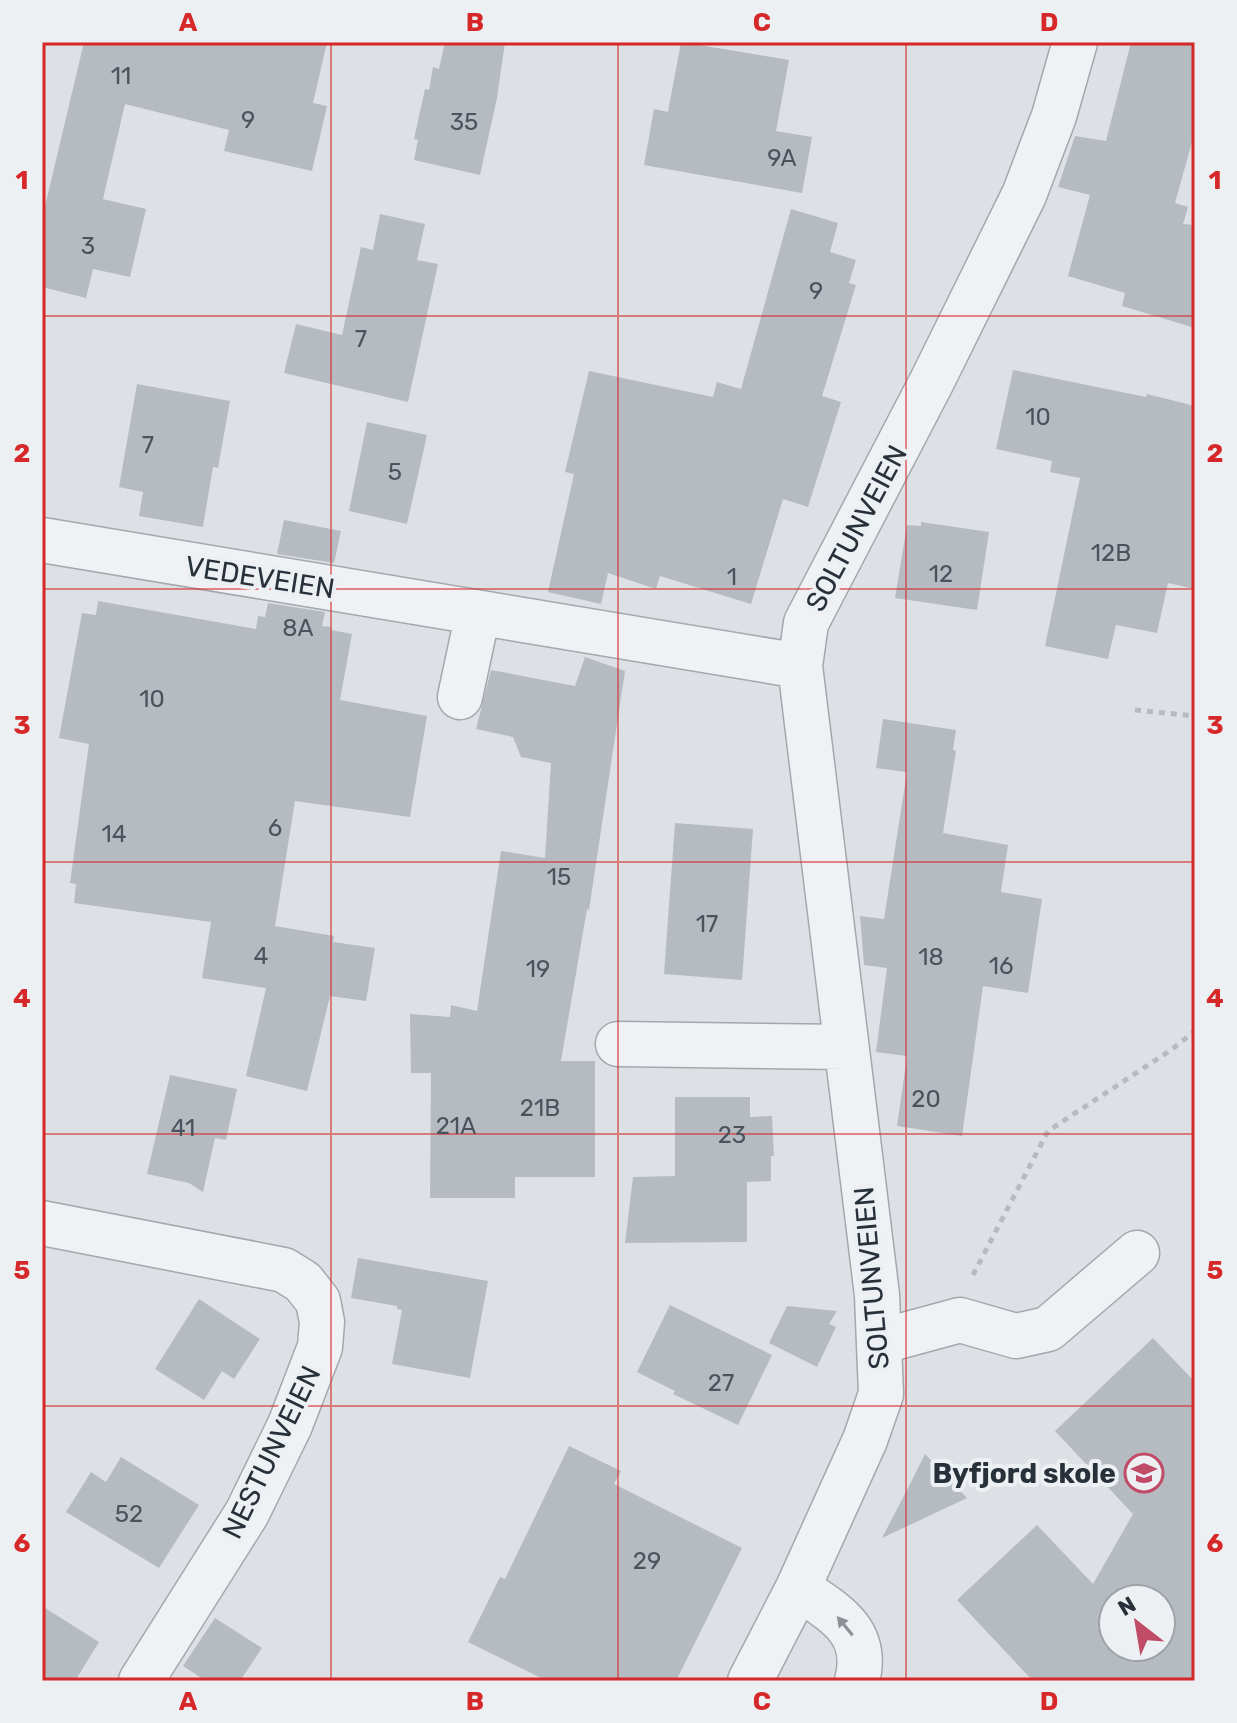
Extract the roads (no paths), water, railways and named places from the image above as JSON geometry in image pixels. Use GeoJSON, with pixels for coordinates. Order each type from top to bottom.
{"type":"FeatureCollection","features":[{"type":"Feature","properties":{"kind":"street","name":"SOLTUNVEIEN"},"geometry":{"type":"LineString","coordinates":[[750,1681],[798,1588],[865,1440],[881,1394],[877,1295],[800,666],[806,623],[932,381],[1024,195],[1054,116],[1075,42]]}},
{"type":"Feature","properties":{"kind":"street","name":"VEDEVEIEN"},"geometry":{"type":"LineString","coordinates":[[42,540],[800,666]]}},
{"type":"Feature","properties":{"kind":"street"},"geometry":{"type":"LineString","coordinates":[[460,697],[478,613]]}},
{"type":"Feature","properties":{"kind":"street"},"geometry":{"type":"LineString","coordinates":[[618,1044],[846,1047]]}},
{"type":"Feature","properties":{"kind":"street","name":"NESTUNVEIEN"},"geometry":{"type":"LineString","coordinates":[[42,1223],[284,1270],[303,1282],[318,1301],[322,1322],[320,1347],[290,1425],[247,1513],[141,1681]]}},
{"type":"Feature","properties":{"kind":"street"},"geometry":{"type":"LineString","coordinates":[[879,1342],[960,1320],[1016,1336],[1048,1329],[1137,1253]]}},
{"type":"Feature","properties":{"kind":"street"},"geometry":{"type":"LineString","coordinates":[[798,1588],[832,1611],[848,1628],[862,1651],[857,1681]]}},
{"type":"Feature","properties":{"kind":"place","name":"Byfjord skole"},"geometry":{"type":"Point","coordinates":[1144,1473]}}]}
